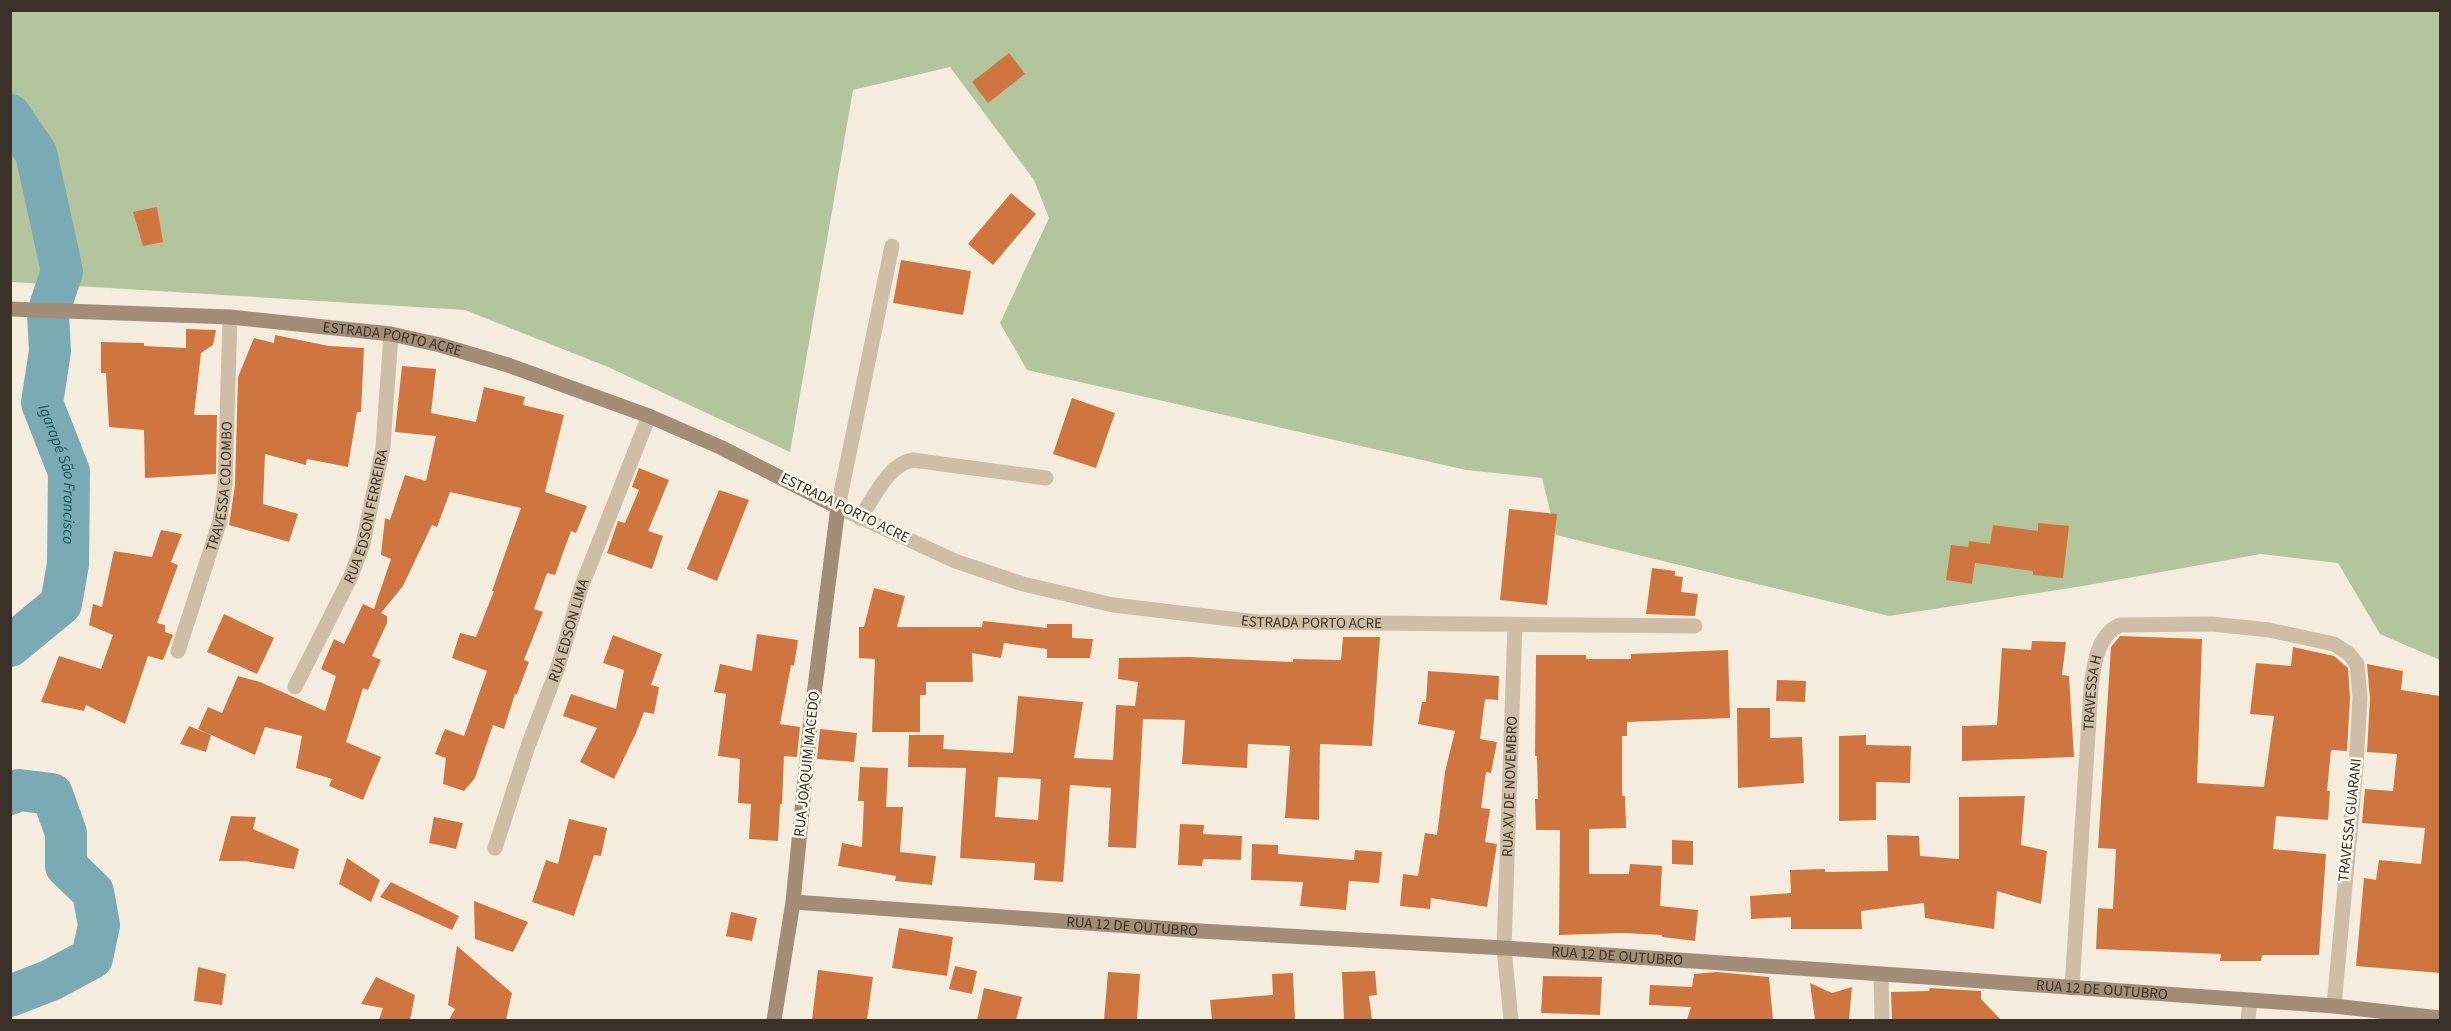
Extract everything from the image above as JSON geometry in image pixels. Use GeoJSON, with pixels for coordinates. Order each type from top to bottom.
{"type":"FeatureCollection","features":[{"type":"Feature","properties":{"kind":"street"},"geometry":{"type":"LineString","coordinates":[[838,507],[892,246]]}},
{"type":"Feature","properties":{"kind":"street","name":"ESTRADA PORTO ACRE"},"geometry":{"type":"LineString","coordinates":[[10,309],[230,317],[391,334],[440,345],[488,358],[649,416],[770,471],[860,518],[954,561],[1023,584],[1113,605],[1257,622],[1695,626]]}},
{"type":"Feature","properties":{"kind":"street","name":"TRAVESSA COLOMBO"},"geometry":{"type":"LineString","coordinates":[[178,651],[220,521],[225,485],[230,317]]}},
{"type":"Feature","properties":{"kind":"street","name":"RUA EDSON FERREIRA"},"geometry":{"type":"LineString","coordinates":[[295,687],[351,576],[363,544],[383,447],[391,334]]}},
{"type":"Feature","properties":{"kind":"street","name":"RUA EDSON LIMA"},"geometry":{"type":"LineString","coordinates":[[495,848],[528,746],[558,668],[582,585],[649,416]]}},
{"type":"Feature","properties":{"kind":"street"},"geometry":{"type":"LineString","coordinates":[[860,518],[894,468],[903,462],[913,460],[1046,478]]}},
{"type":"Feature","properties":{"kind":"street","name":"RUA JOAQUIM MACEDO"},"geometry":{"type":"LineString","coordinates":[[774,1020],[793,902],[811,718],[838,507]]}},
{"type":"Feature","properties":{"kind":"street","name":"TRAVESSA H"},"geometry":{"type":"LineString","coordinates":[[2072,988],[2091,687],[2094,663],[2106,635],[2112,628],[2120,625],[2211,624],[2280,632],[2334,644]]}},
{"type":"Feature","properties":{"kind":"street","name":"RUA XV DE NOVEMBRO"},"geometry":{"type":"LineString","coordinates":[[1510,1020],[1504,948],[1515,625]]}},
{"type":"Feature","properties":{"kind":"street","name":"TRAVESSA GUARANI"},"geometry":{"type":"LineString","coordinates":[[2334,644],[2348,653],[2357,664],[2360,698],[2334,1006]]}},
{"type":"Feature","properties":{"kind":"street","name":"RUA 12 DE OUTUBRO"},"geometry":{"type":"LineString","coordinates":[[793,902],[1200,931],[1504,948],[2250,1000],[2334,1006],[2440,1018]]}},
{"type":"Feature","properties":{"kind":"street"},"geometry":{"type":"LineString","coordinates":[[1881,975],[1882,1020]]}},
{"type":"Feature","properties":{"kind":"street"},"geometry":{"type":"LineString","coordinates":[[2248,1020],[2250,1000]]}},
{"type":"Feature","properties":{"kind":"green space"},"geometry":{"type":"Polygon","coordinates":[[[10,11],[2440,11],[2440,660],[2380,634],[2338,563],[2261,554],[2083,586],[1889,616],[1556,535],[1542,478],[1466,470],[1027,370],[1000,323],[1049,218],[1034,180],[950,67],[853,90],[790,452],[608,367],[465,310],[11,282],[10,11]]]}},
{"type":"Feature","properties":{"kind":"building"},"geometry":{"type":"Polygon","coordinates":[[[1009,53],[1025,74],[988,103],[972,82],[1009,53]]]}},
{"type":"Feature","properties":{"kind":"building"},"geometry":{"type":"Polygon","coordinates":[[[1011,193],[1036,214],[993,265],[968,244],[1011,193]]]}},
{"type":"Feature","properties":{"kind":"building"},"geometry":{"type":"Polygon","coordinates":[[[157,207],[163,242],[143,246],[133,212],[157,207]]]}},
{"type":"Feature","properties":{"kind":"building"},"geometry":{"type":"Polygon","coordinates":[[[901,260],[971,271],[963,315],[893,303],[901,260]]]}},
{"type":"Feature","properties":{"kind":"building"},"geometry":{"type":"Polygon","coordinates":[[[186,329],[216,330],[213,345],[201,353],[194,415],[217,415],[216,474],[145,478],[144,430],[109,427],[106,373],[101,373],[101,342],[144,343],[144,346],[186,348],[186,329]]]}},
{"type":"Feature","properties":{"kind":"building"},"geometry":{"type":"Polygon","coordinates":[[[275,335],[329,346],[364,348],[361,412],[357,412],[348,467],[307,459],[306,465],[265,454],[263,504],[298,514],[289,542],[229,525],[235,485],[238,377],[254,338],[274,343],[275,335]]]}},
{"type":"Feature","properties":{"kind":"building"},"geometry":{"type":"Polygon","coordinates":[[[402,366],[436,369],[431,413],[476,422],[484,387],[525,397],[523,405],[564,415],[545,492],[587,506],[576,533],[571,531],[555,575],[547,573],[534,609],[543,612],[524,660],[529,662],[517,694],[515,694],[504,729],[493,725],[475,778],[464,791],[443,784],[446,758],[435,754],[445,729],[464,736],[487,671],[452,658],[460,633],[476,637],[494,591],[492,591],[521,508],[450,492],[437,527],[432,525],[403,586],[381,613],[387,616],[387,623],[372,656],[381,660],[368,690],[363,688],[346,742],[381,757],[363,800],[329,786],[332,779],[296,768],[302,736],[265,727],[255,755],[198,729],[208,707],[222,713],[238,676],[260,682],[325,711],[336,676],[321,669],[334,639],[344,644],[363,604],[374,609],[391,559],[381,555],[385,518],[390,520],[405,475],[426,481],[436,436],[395,432],[402,366]]]}},
{"type":"Feature","properties":{"kind":"building"},"geometry":{"type":"Polygon","coordinates":[[[1072,398],[1115,413],[1096,468],[1053,454],[1072,398]]]}},
{"type":"Feature","properties":{"kind":"building"},"geometry":{"type":"Polygon","coordinates":[[[639,468],[669,480],[648,531],[663,536],[652,569],[607,553],[618,521],[625,523],[639,490],[632,487],[639,468]]]}},
{"type":"Feature","properties":{"kind":"building"},"geometry":{"type":"Polygon","coordinates":[[[719,490],[749,500],[717,581],[687,569],[719,490]]]}},
{"type":"Feature","properties":{"kind":"building"},"geometry":{"type":"Polygon","coordinates":[[[1509,509],[1557,514],[1547,605],[1500,600],[1509,509]]]}},
{"type":"Feature","properties":{"kind":"building"},"geometry":{"type":"Polygon","coordinates":[[[2038,523],[2069,526],[2063,578],[2033,575],[2033,571],[1975,563],[1972,584],[1946,580],[1951,545],[1968,547],[1969,541],[1990,544],[1993,525],[2038,531],[2038,523]]]}},
{"type":"Feature","properties":{"kind":"building"},"geometry":{"type":"Polygon","coordinates":[[[161,530],[182,534],[171,562],[178,565],[157,623],[165,625],[165,632],[173,635],[163,660],[148,656],[125,724],[86,705],[84,711],[41,702],[59,656],[101,669],[113,635],[89,625],[93,604],[102,607],[114,551],[152,557],[161,530]]]}},
{"type":"Feature","properties":{"kind":"building"},"geometry":{"type":"Polygon","coordinates":[[[1652,568],[1675,571],[1675,576],[1683,577],[1681,592],[1698,594],[1695,616],[1646,614],[1652,568]]]}},
{"type":"Feature","properties":{"kind":"building"},"geometry":{"type":"Polygon","coordinates":[[[874,588],[905,596],[897,627],[982,627],[983,621],[1047,628],[1047,624],[1072,624],[1072,638],[1093,639],[1090,658],[1047,658],[1047,649],[1004,643],[1001,658],[972,653],[973,682],[926,682],[926,695],[920,695],[920,732],[872,732],[875,659],[859,658],[859,627],[864,627],[874,588]]]}},
{"type":"Feature","properties":{"kind":"building"},"geometry":{"type":"Polygon","coordinates":[[[224,614],[274,638],[257,674],[207,652],[224,614]]]}},
{"type":"Feature","properties":{"kind":"building"},"geometry":{"type":"Polygon","coordinates":[[[757,634],[798,640],[780,724],[800,727],[797,757],[784,756],[778,841],[749,839],[751,804],[738,803],[740,759],[718,756],[726,694],[714,692],[720,664],[752,671],[757,634]]]}},
{"type":"Feature","properties":{"kind":"building"},"geometry":{"type":"Polygon","coordinates":[[[613,635],[662,654],[651,685],[659,687],[654,714],[644,712],[614,779],[580,762],[597,728],[563,716],[571,694],[616,709],[624,670],[603,663],[613,635]]]}},
{"type":"Feature","properties":{"kind":"building"},"geometry":{"type":"Polygon","coordinates":[[[2120,636],[2202,639],[2197,783],[2264,787],[2274,716],[2250,714],[2256,663],[2291,666],[2293,647],[2334,656],[2348,668],[2350,698],[2347,751],[2331,750],[2327,791],[2330,791],[2328,820],[2276,816],[2273,849],[2326,854],[2319,955],[2262,955],[2261,961],[2220,961],[2221,954],[2096,949],[2098,908],[2113,909],[2116,849],[2098,848],[2111,647],[2120,636]]]}},
{"type":"Feature","properties":{"kind":"building"},"geometry":{"type":"Polygon","coordinates":[[[1343,637],[1380,637],[1372,746],[1320,744],[1319,820],[1285,818],[1290,746],[1248,744],[1247,768],[1182,764],[1185,720],[1143,719],[1136,848],[1108,847],[1111,788],[1070,785],[1063,882],[1034,880],[1035,863],[960,858],[966,768],[908,767],[909,735],[944,735],[943,749],[1013,753],[1018,696],[1083,702],[1074,758],[1113,760],[1116,705],[1135,706],[1138,682],[1118,679],[1119,658],[1189,657],[1293,662],[1293,659],[1341,660],[1343,637]],[[998,777],[995,817],[1038,820],[1041,779],[998,777]]]}},
{"type":"Feature","properties":{"kind":"building"},"geometry":{"type":"Polygon","coordinates":[[[2032,641],[2066,642],[2062,675],[2069,676],[2074,757],[1962,761],[1962,726],[1997,725],[2002,648],[2031,650],[2032,641]]]}},
{"type":"Feature","properties":{"kind":"building"},"geometry":{"type":"Polygon","coordinates":[[[1728,650],[1730,718],[1627,722],[1627,736],[1622,736],[1622,796],[1625,796],[1626,828],[1589,829],[1589,874],[1629,874],[1630,864],[1662,866],[1660,906],[1698,910],[1695,941],[1662,937],[1662,935],[1624,933],[1559,935],[1560,830],[1536,830],[1535,799],[1538,799],[1537,756],[1535,756],[1536,655],[1586,655],[1586,659],[1631,659],[1631,654],[1728,650]]]}},
{"type":"Feature","properties":{"kind":"building"},"geometry":{"type":"Polygon","coordinates":[[[2367,664],[2403,671],[2401,690],[2440,696],[2440,973],[2356,966],[2364,878],[2376,880],[2379,860],[2421,864],[2425,828],[2362,823],[2365,789],[2393,791],[2397,754],[2367,752],[2370,699],[2367,664]]]}},
{"type":"Feature","properties":{"kind":"building"},"geometry":{"type":"Polygon","coordinates":[[[1428,671],[1499,676],[1498,700],[1485,699],[1480,739],[1497,742],[1491,773],[1486,772],[1481,808],[1490,809],[1485,842],[1497,844],[1487,907],[1431,898],[1430,909],[1400,906],[1403,874],[1418,876],[1425,833],[1437,835],[1445,772],[1455,731],[1418,724],[1422,702],[1426,702],[1428,671]]]}},
{"type":"Feature","properties":{"kind":"building"},"geometry":{"type":"Polygon","coordinates":[[[1777,680],[1806,681],[1805,702],[1776,701],[1777,680]]]}},
{"type":"Feature","properties":{"kind":"building"},"geometry":{"type":"Polygon","coordinates":[[[1737,708],[1770,708],[1770,738],[1802,737],[1804,783],[1738,788],[1737,708]]]}},
{"type":"Feature","properties":{"kind":"building"},"geometry":{"type":"Polygon","coordinates":[[[189,726],[211,735],[206,752],[180,744],[189,726]]]}},
{"type":"Feature","properties":{"kind":"building"},"geometry":{"type":"Polygon","coordinates":[[[820,729],[857,733],[854,762],[817,759],[820,729]]]}},
{"type":"Feature","properties":{"kind":"building"},"geometry":{"type":"Polygon","coordinates":[[[1866,735],[1866,745],[1911,746],[1910,783],[1876,782],[1876,820],[1839,821],[1839,736],[1866,735]]]}},
{"type":"Feature","properties":{"kind":"building"},"geometry":{"type":"Polygon","coordinates":[[[860,767],[888,768],[886,807],[903,807],[900,852],[936,856],[932,885],[895,881],[896,876],[838,866],[842,843],[862,847],[864,801],[858,801],[860,767]]]}},
{"type":"Feature","properties":{"kind":"building"},"geometry":{"type":"Polygon","coordinates":[[[2025,796],[2021,845],[2047,851],[2041,904],[1997,891],[1994,929],[1925,918],[1924,903],[1861,911],[1862,929],[1791,929],[1791,917],[1751,919],[1750,896],[1791,893],[1790,870],[1888,871],[1887,835],[1919,836],[1920,856],[1959,859],[1959,797],[2025,796]]]}},
{"type":"Feature","properties":{"kind":"building"},"geometry":{"type":"Polygon","coordinates":[[[231,816],[256,817],[253,829],[299,849],[294,869],[245,861],[219,861],[231,816]]]}},
{"type":"Feature","properties":{"kind":"building"},"geometry":{"type":"Polygon","coordinates":[[[434,817],[463,823],[456,849],[429,843],[434,817]]]}},
{"type":"Feature","properties":{"kind":"building"},"geometry":{"type":"Polygon","coordinates":[[[569,819],[607,828],[601,856],[594,855],[574,916],[532,902],[546,860],[558,864],[569,819]]]}},
{"type":"Feature","properties":{"kind":"building"},"geometry":{"type":"Polygon","coordinates":[[[1180,824],[1204,825],[1203,834],[1242,836],[1241,860],[1203,859],[1202,866],[1178,865],[1180,824]]]}},
{"type":"Feature","properties":{"kind":"building"},"geometry":{"type":"Polygon","coordinates":[[[1672,840],[1693,841],[1693,865],[1672,864],[1672,840]]]}},
{"type":"Feature","properties":{"kind":"building"},"geometry":{"type":"Polygon","coordinates":[[[1252,844],[1278,845],[1278,854],[1354,860],[1355,850],[1382,852],[1379,883],[1349,881],[1346,910],[1300,906],[1303,882],[1251,880],[1252,844]]]}},
{"type":"Feature","properties":{"kind":"building"},"geometry":{"type":"Polygon","coordinates":[[[347,858],[380,880],[371,902],[339,884],[347,858]]]}},
{"type":"Feature","properties":{"kind":"building"},"geometry":{"type":"Polygon","coordinates":[[[391,882],[459,916],[452,930],[380,897],[391,882]]]}},
{"type":"Feature","properties":{"kind":"building"},"geometry":{"type":"Polygon","coordinates":[[[474,901],[528,922],[513,952],[475,939],[474,901]]]}},
{"type":"Feature","properties":{"kind":"building"},"geometry":{"type":"Polygon","coordinates":[[[731,912],[757,918],[752,941],[726,936],[731,912]]]}},
{"type":"Feature","properties":{"kind":"building"},"geometry":{"type":"Polygon","coordinates":[[[899,928],[953,937],[947,976],[892,968],[899,928]]]}},
{"type":"Feature","properties":{"kind":"building"},"geometry":{"type":"Polygon","coordinates":[[[457,946],[512,993],[506,1020],[449,1020],[455,1009],[448,1005],[457,946]]]}},
{"type":"Feature","properties":{"kind":"building"},"geometry":{"type":"Polygon","coordinates":[[[955,966],[977,971],[972,994],[949,989],[955,966]]]}},
{"type":"Feature","properties":{"kind":"building"},"geometry":{"type":"Polygon","coordinates":[[[198,967],[226,974],[222,1005],[194,1001],[198,967]]]}},
{"type":"Feature","properties":{"kind":"building"},"geometry":{"type":"Polygon","coordinates":[[[818,970],[873,977],[867,1020],[812,1020],[818,970]]]}},
{"type":"Feature","properties":{"kind":"building"},"geometry":{"type":"Polygon","coordinates":[[[1375,971],[1377,995],[1369,996],[1372,1020],[1344,1020],[1342,972],[1375,971]]]}},
{"type":"Feature","properties":{"kind":"building"},"geometry":{"type":"Polygon","coordinates":[[[1108,972],[1140,974],[1137,1020],[1104,1020],[1108,972]]]}},
{"type":"Feature","properties":{"kind":"building"},"geometry":{"type":"Polygon","coordinates":[[[1717,972],[1769,977],[1773,1020],[1687,1020],[1691,1007],[1649,1005],[1650,985],[1692,987],[1694,974],[1717,972]]]}},
{"type":"Feature","properties":{"kind":"building"},"geometry":{"type":"Polygon","coordinates":[[[1293,973],[1295,1020],[1212,1020],[1210,1000],[1273,995],[1272,974],[1293,973]]]}},
{"type":"Feature","properties":{"kind":"building"},"geometry":{"type":"Polygon","coordinates":[[[1543,976],[1602,977],[1600,1015],[1541,1013],[1543,976]]]}},
{"type":"Feature","properties":{"kind":"building"},"geometry":{"type":"Polygon","coordinates":[[[376,977],[415,995],[410,1020],[379,1020],[383,1008],[361,1004],[376,977]]]}},
{"type":"Feature","properties":{"kind":"building"},"geometry":{"type":"Polygon","coordinates":[[[1810,983],[1832,993],[1852,987],[1849,1020],[1815,1020],[1810,983]]]}},
{"type":"Feature","properties":{"kind":"building"},"geometry":{"type":"Polygon","coordinates":[[[984,988],[1022,997],[1016,1020],[977,1020],[984,988]]]}},
{"type":"Feature","properties":{"kind":"building"},"geometry":{"type":"Polygon","coordinates":[[[1930,988],[1981,991],[1981,999],[2001,1020],[1892,1020],[1891,992],[1929,991],[1930,988]]]}},
{"type":"Feature","properties":{"kind":"waterway","name":"Igarapé São Francisco"},"geometry":{"type":"LineString","coordinates":[[10,115],[36,153],[62,271],[48,313],[50,351],[42,403],[69,472],[68,564],[61,604],[10,646]]}},
{"type":"Feature","properties":{"kind":"waterway","name":"Igarapé São Francisco"},"geometry":{"type":"LineString","coordinates":[[10,794],[19,790],[52,794],[66,833],[66,866],[93,892],[99,925],[92,958],[51,980],[10,996]]}}]}
